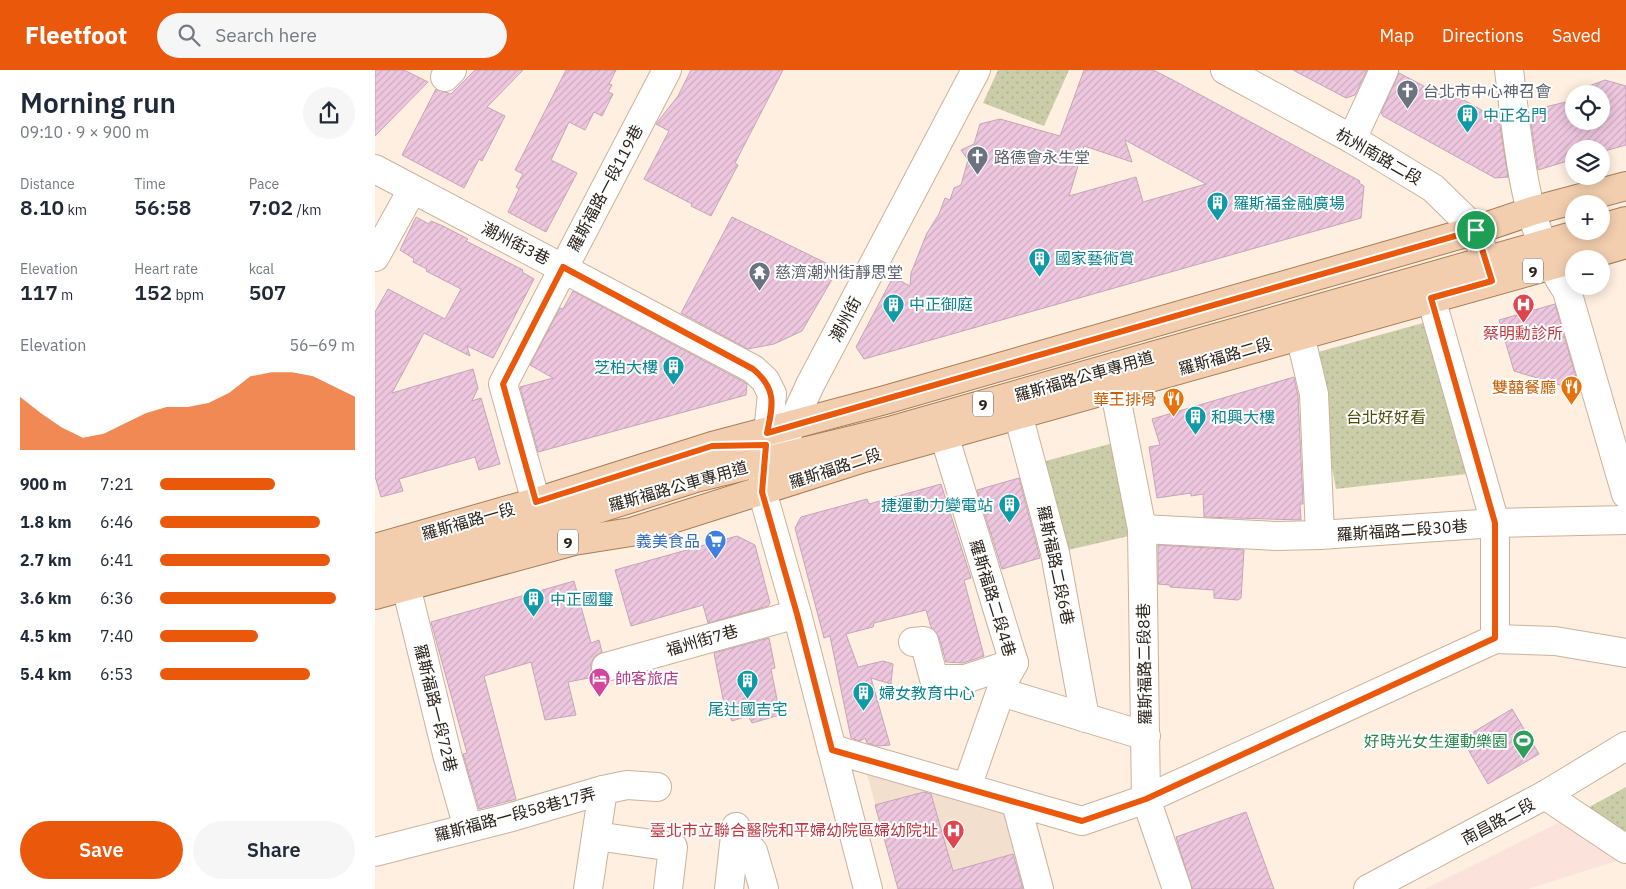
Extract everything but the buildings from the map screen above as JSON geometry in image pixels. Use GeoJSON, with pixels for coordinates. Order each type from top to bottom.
{"type":"FeatureCollection","features":[{"type":"Feature","properties":{"kind":"main road","name":"羅斯福路二段"},"geometry":{"type":"LineString","coordinates":[[762,492],[865,458],[1431,298],[1484,254],[1552,245],[1626,186]]}},
{"type":"Feature","properties":{"kind":"main road"},"geometry":{"type":"LineString","coordinates":[[1610,209],[1626,205]]}},
{"type":"Feature","properties":{"kind":"main road"},"geometry":{"type":"LineString","coordinates":[[1610,225],[1626,221]]}},
{"type":"Feature","properties":{"kind":"main road","name":"9"},"geometry":{"type":"LineString","coordinates":[[1552,245],[1565,230]]}},
{"type":"Feature","properties":{"kind":"main road","name":"9"},"geometry":{"type":"LineString","coordinates":[[1552,245],[1566,240]]}},
{"type":"Feature","properties":{"kind":"main road","name":"羅斯福路二段"},"geometry":{"type":"LineString","coordinates":[[775,445],[1484,254],[1552,245],[1626,244]]}},
{"type":"Feature","properties":{"kind":"main road","name":"羅斯福路公車專用道"},"geometry":{"type":"LineString","coordinates":[[712,446],[775,445]]}},
{"type":"Feature","properties":{"kind":"main road","name":"羅斯福路公車專用道"},"geometry":{"type":"LineString","coordinates":[[375,574],[569,518],[695,478],[775,445]]}},
{"type":"Feature","properties":{"kind":"main road","name":"羅斯福路一段"},"geometry":{"type":"LineString","coordinates":[[375,548],[536,502],[712,446]]}},
{"type":"Feature","properties":{"kind":"main road","name":"9"},"geometry":{"type":"LineString","coordinates":[[375,595],[574,541],[631,532],[762,492]]}},
{"type":"Feature","properties":{"kind":"street","name":"羅斯福路一段119巷"},"geometry":{"type":"LineString","coordinates":[[536,502],[503,384],[667,70]]}},
{"type":"Feature","properties":{"kind":"street","name":"潮州街"},"geometry":{"type":"LineString","coordinates":[[775,445],[809,385],[976,70]]}},
{"type":"Feature","properties":{"kind":"street","name":"杭州南路二段"},"geometry":{"type":"LineString","coordinates":[[1225,70],[1352,139],[1433,188],[1484,254]]}},
{"type":"Feature","properties":{"kind":"street"},"geometry":{"type":"LineString","coordinates":[[1352,139],[1384,70]]}},
{"type":"Feature","properties":{"kind":"street"},"geometry":{"type":"LineString","coordinates":[[1509,70],[1523,184],[1552,245],[1626,494]]}},
{"type":"Feature","properties":{"kind":"street","name":"潮州街3巷"},"geometry":{"type":"LineString","coordinates":[[375,169],[753,369],[765,380],[772,394],[775,445],[762,492]]}},
{"type":"Feature","properties":{"kind":"street"},"geometry":{"type":"LineString","coordinates":[[375,257],[412,190]]}},
{"type":"Feature","properties":{"kind":"street"},"geometry":{"type":"LineString","coordinates":[[1431,298],[1495,523],[1495,638]]}},
{"type":"Feature","properties":{"kind":"street","name":"羅斯福路二段30巷"},"geometry":{"type":"LineString","coordinates":[[1300,335],[1314,394],[1320,535],[1495,523],[1626,520]]}},
{"type":"Feature","properties":{"kind":"street","name":"羅斯福路二段8巷"},"geometry":{"type":"LineString","coordinates":[[1115,387],[1142,529],[1146,799],[1177,889]]}},
{"type":"Feature","properties":{"kind":"street","name":"羅斯福路二段6巷"},"geometry":{"type":"LineString","coordinates":[[1018,414],[1055,554],[1085,718]]}},
{"type":"Feature","properties":{"kind":"street","name":"羅斯福路二段4巷"},"geometry":{"type":"LineString","coordinates":[[944,436],[1014,663],[1001,692],[967,787]]}},
{"type":"Feature","properties":{"kind":"street"},"geometry":{"type":"LineString","coordinates":[[762,492],[797,614],[868,889]]}},
{"type":"Feature","properties":{"kind":"street"},"geometry":{"type":"LineString","coordinates":[[1142,529],[1276,536],[1320,535]]}},
{"type":"Feature","properties":{"kind":"street","name":"羅斯福路一段72巷"},"geometry":{"type":"LineString","coordinates":[[406,586],[447,754],[468,828]]}},
{"type":"Feature","properties":{"kind":"street","name":"福州街7巷"},"geometry":{"type":"LineString","coordinates":[[606,667],[797,614]]}},
{"type":"Feature","properties":{"kind":"street"},"geometry":{"type":"LineString","coordinates":[[832,750],[1082,821],[1146,799],[1495,638],[1555,641],[1626,654]]}},
{"type":"Feature","properties":{"kind":"street"},"geometry":{"type":"LineString","coordinates":[[913,642],[924,641],[934,679],[965,679],[1014,663]]}},
{"type":"Feature","properties":{"kind":"street"},"geometry":{"type":"LineString","coordinates":[[1001,692],[1146,736]]}},
{"type":"Feature","properties":{"kind":"street","name":"南昌路二段"},"geometry":{"type":"LineString","coordinates":[[1379,887],[1545,795],[1626,746]]}},
{"type":"Feature","properties":{"kind":"street","name":"羅斯福路一段58巷17弄"},"geometry":{"type":"LineString","coordinates":[[375,852],[603,790],[627,785],[657,787]]}},
{"type":"Feature","properties":{"kind":"street"},"geometry":{"type":"LineString","coordinates":[[588,889],[603,790]]}},
{"type":"Feature","properties":{"kind":"street"},"geometry":{"type":"LineString","coordinates":[[1545,795],[1626,850]]}},
{"type":"Feature","properties":{"kind":"street"},"geometry":{"type":"LineString","coordinates":[[1015,803],[1039,889]]}},
{"type":"Feature","properties":{"kind":"street"},"geometry":{"type":"LineString","coordinates":[[729,889],[736,827]]}},
{"type":"Feature","properties":{"kind":"street"},"geometry":{"type":"LineString","coordinates":[[596,836],[673,847],[667,889]]}},
{"type":"Feature","properties":{"kind":"street"},"geometry":{"type":"LineString","coordinates":[[753,851],[765,889]]}},
{"type":"Feature","properties":{"kind":"shaded area","name":"臺北市立聯合醫院和平婦幼院區婦幼院址"},"geometry":{"type":"Polygon","coordinates":[[[865,768],[1009,809],[1031,889],[900,889],[865,768]]]}},
{"type":"Feature","properties":{"kind":"shaded area"},"geometry":{"type":"Polygon","coordinates":[[[1570,817],[1626,858],[1528,889],[1425,889],[1570,817]]]}},
{"type":"Feature","properties":{"kind":"green space"},"geometry":{"type":"Polygon","coordinates":[[[998,70],[1069,70],[1044,126],[983,103],[998,70]]]}},
{"type":"Feature","properties":{"kind":"green space","name":"台北好好看"},"geometry":{"type":"Polygon","coordinates":[[[1423,323],[1467,474],[1336,489],[1311,354],[1423,323]]]}},
{"type":"Feature","properties":{"kind":"green space"},"geometry":{"type":"Polygon","coordinates":[[[1117,442],[1129,536],[1059,552],[1038,463],[1117,442]]]}},
{"type":"Feature","properties":{"kind":"green space"},"geometry":{"type":"Polygon","coordinates":[[[1626,787],[1626,843],[1580,812],[1626,787]]]}},
{"type":"Feature","properties":{"kind":"place","name":"台北市中心神召會"},"geometry":{"type":"Point","coordinates":[1407,110]}},
{"type":"Feature","properties":{"kind":"place","name":"中正名門"},"geometry":{"type":"Point","coordinates":[1467,134]}},
{"type":"Feature","properties":{"kind":"place","name":"路德會永生堂"},"geometry":{"type":"Point","coordinates":[978,176]}},
{"type":"Feature","properties":{"kind":"place","name":"羅斯福金融廣場"},"geometry":{"type":"Point","coordinates":[1217,222]}},
{"type":"Feature","properties":{"kind":"place","name":"國家藝術賞"},"geometry":{"type":"Point","coordinates":[1039,277]}},
{"type":"Feature","properties":{"kind":"place","name":"慈濟潮州街靜思堂"},"geometry":{"type":"Point","coordinates":[759,291]}},
{"type":"Feature","properties":{"kind":"place","name":"中正御庭"},"geometry":{"type":"Point","coordinates":[893,323]}},
{"type":"Feature","properties":{"kind":"place","name":"蔡明勳診所"},"geometry":{"type":"Point","coordinates":[1523,323]}},
{"type":"Feature","properties":{"kind":"place","name":"芝柏大樓"},"geometry":{"type":"Point","coordinates":[674,386]}},
{"type":"Feature","properties":{"kind":"place","name":"雙囍餐廳"},"geometry":{"type":"Point","coordinates":[1572,406]}},
{"type":"Feature","properties":{"kind":"place","name":"華王排骨"},"geometry":{"type":"Point","coordinates":[1173,418]}},
{"type":"Feature","properties":{"kind":"place","name":"和興大樓"},"geometry":{"type":"Point","coordinates":[1195,436]}},
{"type":"Feature","properties":{"kind":"place","name":"捷運動力變電站"},"geometry":{"type":"Point","coordinates":[1009,524]}},
{"type":"Feature","properties":{"kind":"place","name":"義美食品"},"geometry":{"type":"Point","coordinates":[716,560]}},
{"type":"Feature","properties":{"kind":"place","name":"中正國璽"},"geometry":{"type":"Point","coordinates":[534,618]}},
{"type":"Feature","properties":{"kind":"place","name":"帥客旅店"},"geometry":{"type":"Point","coordinates":[599,697]}},
{"type":"Feature","properties":{"kind":"place","name":"尾辻國吉宅"},"geometry":{"type":"Point","coordinates":[748,699]}},
{"type":"Feature","properties":{"kind":"place","name":"婦女教育中心"},"geometry":{"type":"Point","coordinates":[863,712]}},
{"type":"Feature","properties":{"kind":"place","name":"好時光女生運動樂園"},"geometry":{"type":"Point","coordinates":[1524,760]}},
{"type":"Feature","properties":{"kind":"place","name":"臺北市立聯合醫院和平婦幼院區婦幼院址"},"geometry":{"type":"Point","coordinates":[954,849]}},
{"type":"Feature","properties":{"kind":"route"},"geometry":{"type":"LineString","coordinates":[[1476,230],[1492,281],[1431,298],[1495,523],[1495,638],[1146,799],[1082,821],[832,750],[797,614],[762,492],[766,445],[712,446],[536,502],[503,384],[563,267],[753,369],[765,380],[772,394],[771,416],[767,433],[1476,230]]}}]}
